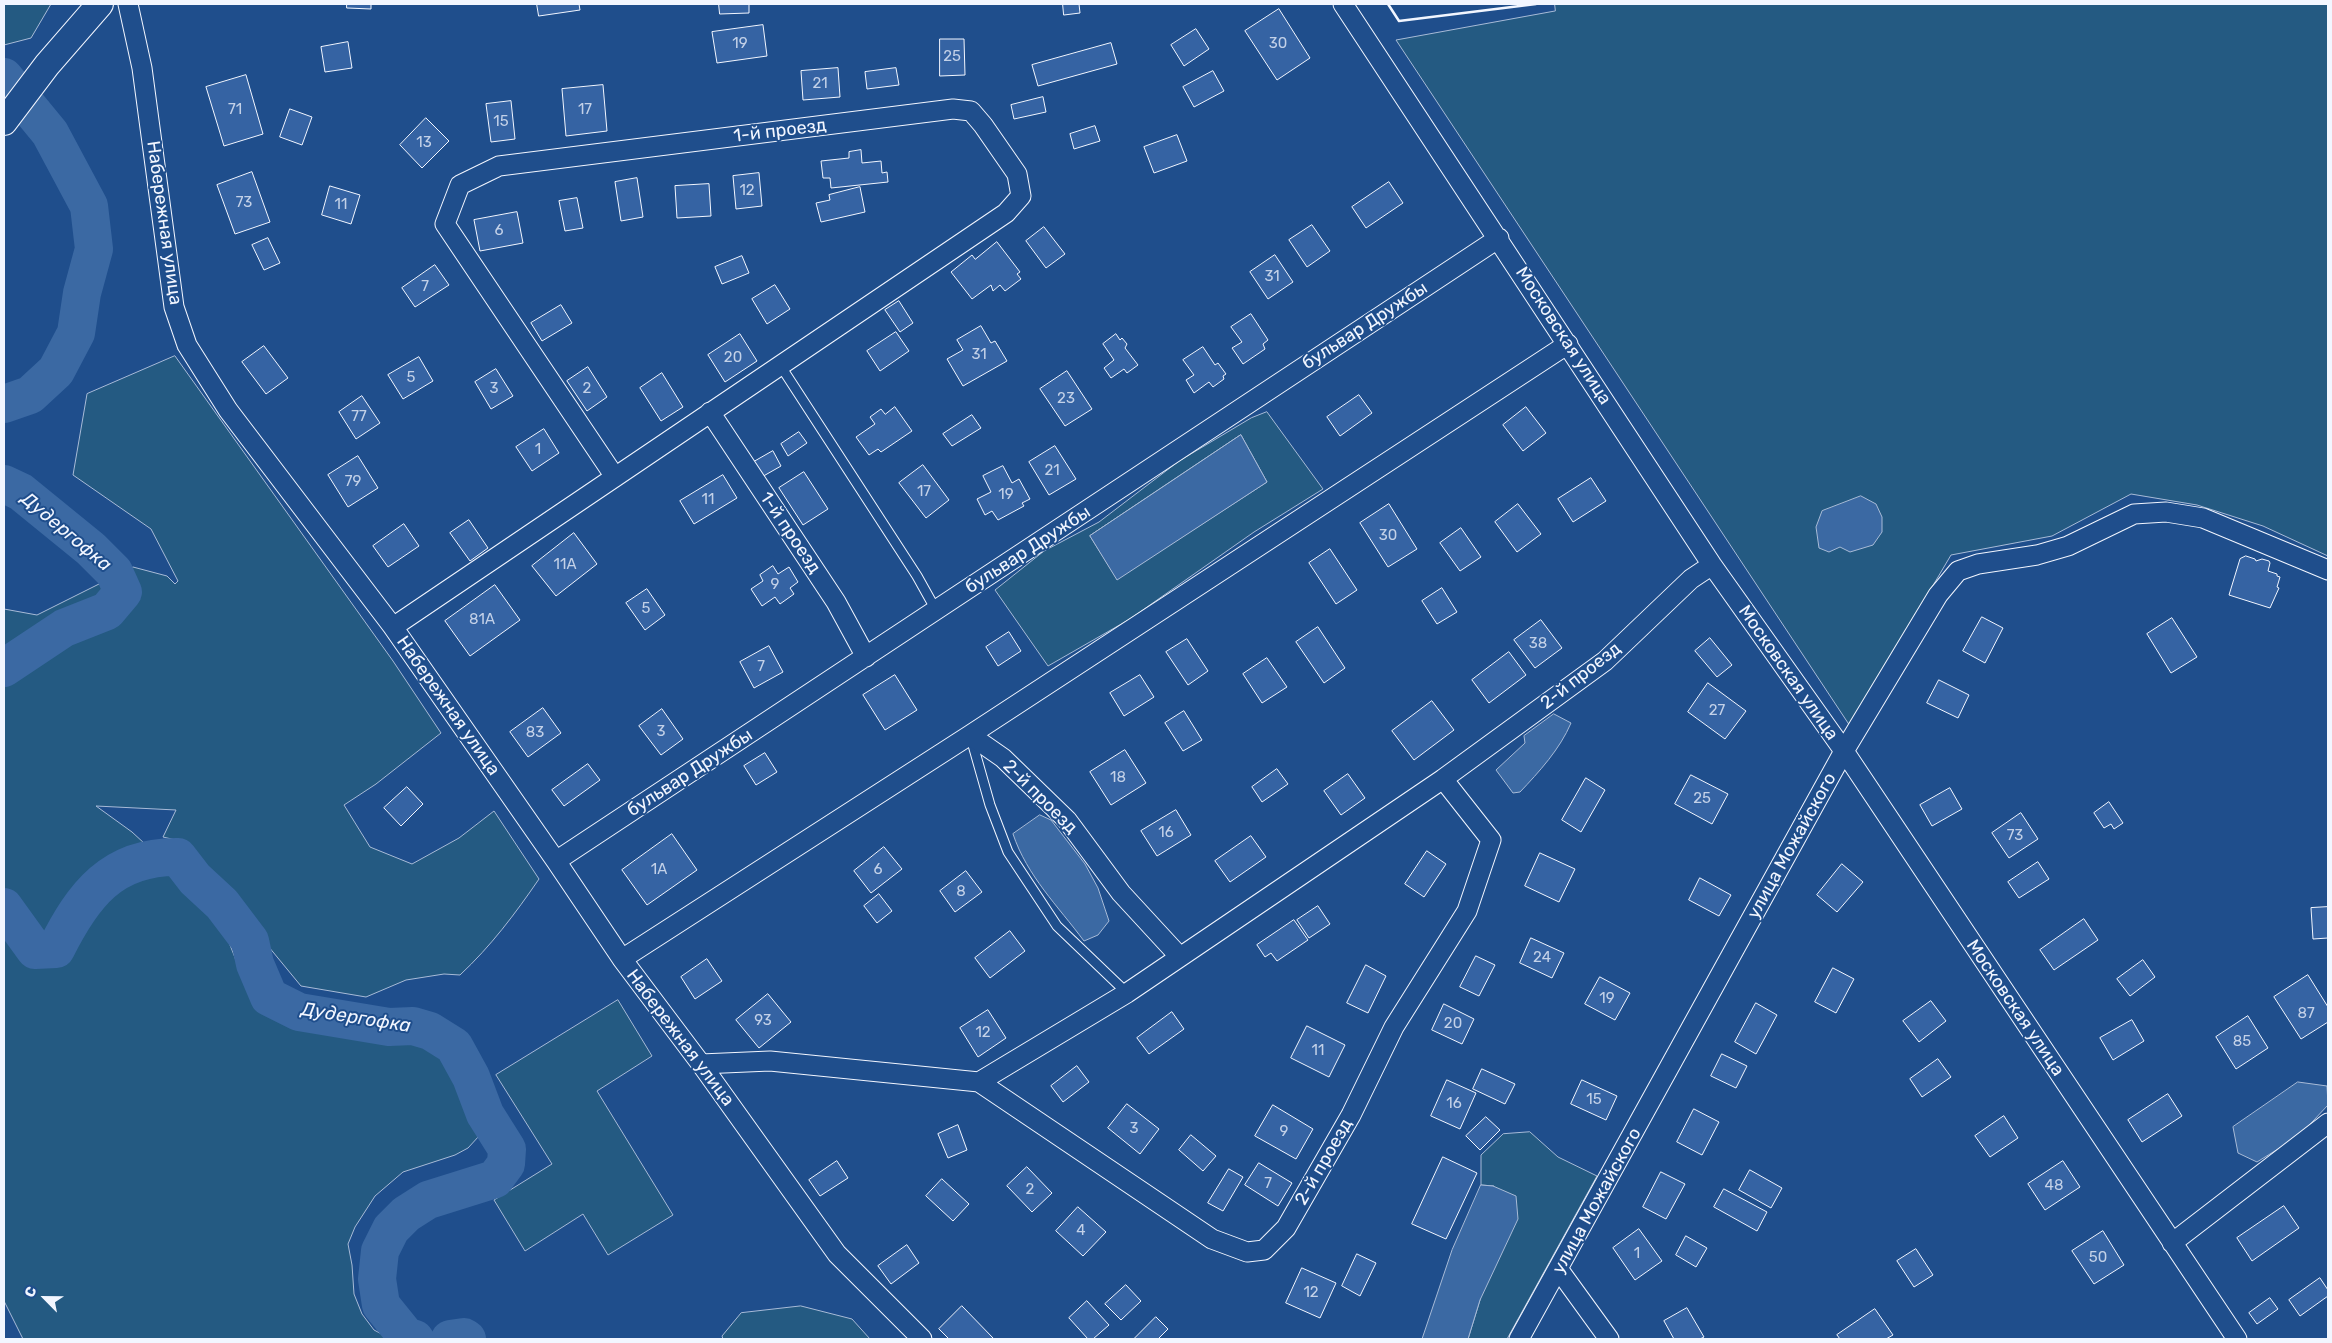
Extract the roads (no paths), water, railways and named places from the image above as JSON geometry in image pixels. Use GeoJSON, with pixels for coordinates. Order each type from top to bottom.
{"type":"FeatureCollection","features":[{"type":"Feature","properties":{"kind":"street"},"geometry":{"type":"LineString","coordinates":[[4,122],[47,65],[100,4]]}},
{"type":"Feature","properties":{"kind":"street","name":"Набережная улица"},"geometry":{"type":"LineString","coordinates":[[128,4],[142,68],[174,307],[187,345],[228,410],[393,627],[622,959],[701,1064],[837,1254],[922,1339]]}},
{"type":"Feature","properties":{"kind":"street","name":"Московская улица"},"geometry":{"type":"LineString","coordinates":[[1343,4],[1499,238],[1712,565],[1844,751],[2237,1339]]}},
{"type":"Feature","properties":{"kind":"street","name":"1-й проезд"},"geometry":{"type":"LineString","coordinates":[[393,627],[1006,213],[1021,196],[1017,174],[983,124],[971,111],[954,109],[499,166],[460,185],[445,224],[615,477]]}},
{"type":"Feature","properties":{"kind":"street","name":"бульвар Дружбы"},"geometry":{"type":"LineString","coordinates":[[556,861],[1499,238]]}},
{"type":"Feature","properties":{"kind":"street"},"geometry":{"type":"LineString","coordinates":[[622,959],[970,735],[1568,344]]}},
{"type":"Feature","properties":{"kind":"street","name":"1-й проезд"},"geometry":{"type":"LineString","coordinates":[[710,412],[836,602],[866,657]]}},
{"type":"Feature","properties":{"kind":"street","name":"улица Можайского"},"geometry":{"type":"LineString","coordinates":[[1519,1339],[1559,1270],[1844,751],[1938,595],[1958,571],[1978,564],[2037,555],[2068,546],[2134,514],[2166,512],[2204,518],[2328,570]]}},
{"type":"Feature","properties":{"kind":"street","name":"2-й проезд"},"geometry":{"type":"LineString","coordinates":[[979,1082],[1127,993],[1443,779],[1604,661],[1691,579],[1712,565]]}},
{"type":"Feature","properties":{"kind":"street","name":"2-й проезд"},"geometry":{"type":"LineString","coordinates":[[970,735],[1003,758],[1067,820],[1120,892],[1180,957]]}},
{"type":"Feature","properties":{"kind":"street","name":"2-й проезд"},"geometry":{"type":"LineString","coordinates":[[701,1064],[770,1061],[979,1082],[1212,1239],[1247,1252],[1264,1250],[1286,1228],[1351,1115],[1394,1027],[1467,911],[1491,840],[1443,779]]}},
{"type":"Feature","properties":{"kind":"street"},"geometry":{"type":"LineString","coordinates":[[2172,1243],[2328,1123]]}},
{"type":"Feature","properties":{"kind":"street"},"geometry":{"type":"LineString","coordinates":[[1559,1270],[1609,1339]]}},
{"type":"Feature","properties":{"kind":"lane"},"geometry":{"type":"LineString","coordinates":[[780,365],[917,576],[936,610]]}},
{"type":"Feature","properties":{"kind":"lane"},"geometry":{"type":"LineString","coordinates":[[970,735],[990,806],[1008,852],[1057,926],[1127,993]]}},
{"type":"Feature","properties":{"kind":"waterway","name":"Дудергофка"},"geometry":{"type":"LineString","coordinates":[[4,77],[50,133],[89,206],[94,249],[82,293],[76,333],[56,371],[30,395],[4,404]]}},
{"type":"Feature","properties":{"kind":"waterway","name":"Дудергофка"},"geometry":{"type":"LineString","coordinates":[[4,484],[21,492],[91,549],[114,572],[123,592],[107,611],[64,628],[4,668]]}},
{"type":"Feature","properties":{"kind":"waterway","name":"Дудергофка"},"geometry":{"type":"LineString","coordinates":[[4,907],[35,950],[56,949],[77,912],[102,882],[118,871],[135,863],[155,858],[178,857],[195,879],[222,904],[250,941],[255,964],[269,997],[299,1012],[389,1027],[413,1026],[430,1031],[454,1046],[471,1077],[485,1114],[507,1149],[506,1164],[495,1179],[428,1200],[406,1214],[391,1229],[380,1251],[377,1279],[381,1305],[406,1336],[415,1339]]}},
{"type":"Feature","properties":{"kind":"waterway","name":"Дудергофка"},"geometry":{"type":"LineString","coordinates":[[450,1339],[464,1337],[467,1339]]}}]}
